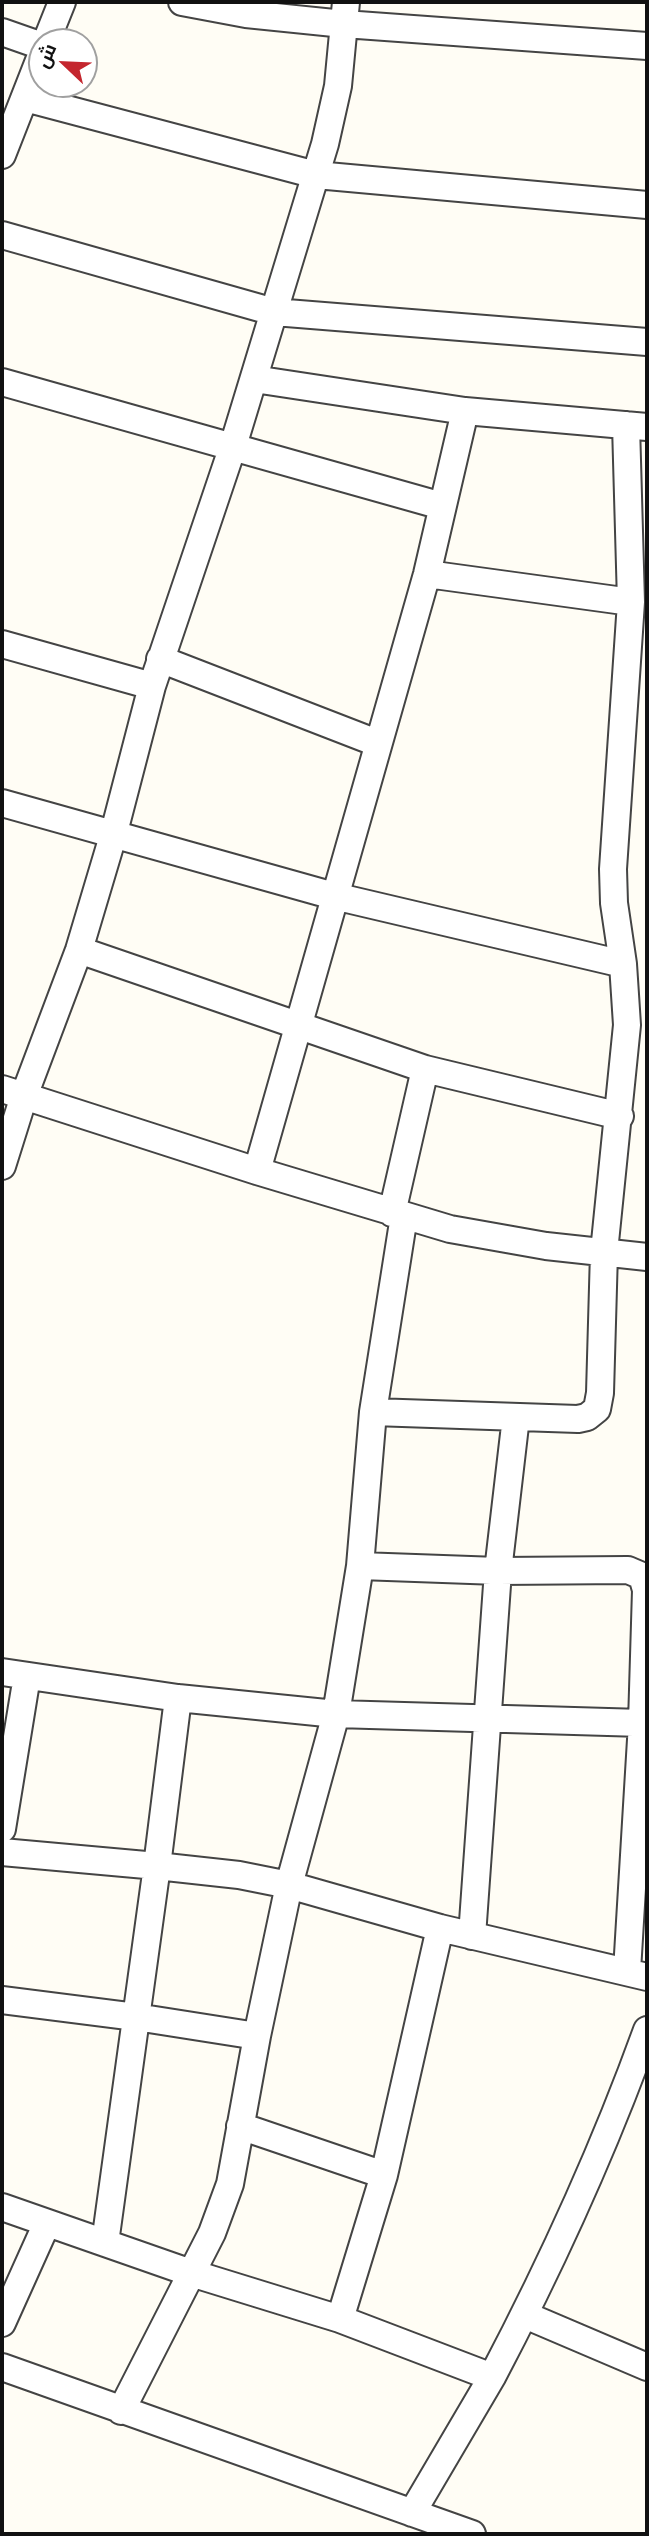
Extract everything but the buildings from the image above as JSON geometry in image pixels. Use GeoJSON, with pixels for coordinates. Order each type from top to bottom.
{"type":"FeatureCollection","features":[{"type":"Feature","properties":{"kind":"street"},"geometry":{"type":"LineString","coordinates":[[52,28],[62,2]]}},
{"type":"Feature","properties":{"kind":"street"},"geometry":{"type":"LineString","coordinates":[[183,2],[246,14],[345,13],[647,46]]}},
{"type":"Feature","properties":{"kind":"street"},"geometry":{"type":"LineString","coordinates":[[2,1166],[13,1092],[79,950],[113,836],[160,659],[233,446],[316,175],[332,117],[345,13]]}},
{"type":"Feature","properties":{"kind":"street"},"geometry":{"type":"LineString","coordinates":[[2,32],[28,41]]}},
{"type":"Feature","properties":{"kind":"street"},"geometry":{"type":"LineString","coordinates":[[2,155],[28,90]]}},
{"type":"Feature","properties":{"kind":"street"},"geometry":{"type":"LineString","coordinates":[[25,98],[316,175],[647,205]]}},
{"type":"Feature","properties":{"kind":"street"},"geometry":{"type":"LineString","coordinates":[[2,235],[274,312],[647,342]]}},
{"type":"Feature","properties":{"kind":"street"},"geometry":{"type":"LineString","coordinates":[[254,379],[465,411],[637,426],[631,602],[613,869],[627,1025],[620,1116],[604,1252],[600,1393],[597,1409],[587,1417],[578,1419],[373,1412]]}},
{"type":"Feature","properties":{"kind":"street"},"geometry":{"type":"LineString","coordinates":[[2,382],[442,506]]}},
{"type":"Feature","properties":{"kind":"street"},"geometry":{"type":"LineString","coordinates":[[257,1171],[427,574],[465,411]]}},
{"type":"Feature","properties":{"kind":"street"},"geometry":{"type":"LineString","coordinates":[[427,574],[631,602]]}},
{"type":"Feature","properties":{"kind":"street"},"geometry":{"type":"LineString","coordinates":[[2,644],[152,687]]}},
{"type":"Feature","properties":{"kind":"street"},"geometry":{"type":"LineString","coordinates":[[160,659],[377,743]]}},
{"type":"Feature","properties":{"kind":"street"},"geometry":{"type":"LineString","coordinates":[[2,803],[334,896],[623,964]]}},
{"type":"Feature","properties":{"kind":"street"},"geometry":{"type":"LineString","coordinates":[[79,950],[425,1069],[620,1116]]}},
{"type":"Feature","properties":{"kind":"street"},"geometry":{"type":"LineString","coordinates":[[121,2411],[191,2273],[223,2206],[230,2184],[257,2036],[289,1885],[336,1714],[360,1566],[373,1412],[398,1214],[425,1069]]}},
{"type":"Feature","properties":{"kind":"street"},"geometry":{"type":"LineString","coordinates":[[13,1092],[257,1171],[450,1229],[647,1256]]}},
{"type":"Feature","properties":{"kind":"street"},"geometry":{"type":"LineString","coordinates":[[472,1936],[498,1572],[516,1417]]}},
{"type":"Feature","properties":{"kind":"street"},"geometry":{"type":"LineString","coordinates":[[2,1852],[239,1875],[289,1885],[472,1936],[637,1974],[646,1590],[642,1576],[628,1570],[498,1572],[360,1566]]}},
{"type":"Feature","properties":{"kind":"street"},"geometry":{"type":"LineString","coordinates":[[2,1829],[14,1674],[178,1698],[336,1714],[642,1723]]}},
{"type":"Feature","properties":{"kind":"street"},"geometry":{"type":"LineString","coordinates":[[105,2243],[178,1698]]}},
{"type":"Feature","properties":{"kind":"street"},"geometry":{"type":"LineString","coordinates":[[340,2319],[384,2175],[440,1928]]}},
{"type":"Feature","properties":{"kind":"street"},"geometry":{"type":"LineString","coordinates":[[2,2000],[257,2036]]}},
{"type":"Feature","properties":{"kind":"street"},"geometry":{"type":"LineString","coordinates":[[412,2513],[525,2315],[619,2107],[647,2030]]}},
{"type":"Feature","properties":{"kind":"street"},"geometry":{"type":"LineString","coordinates":[[240,2126],[384,2175]]}},
{"type":"Feature","properties":{"kind":"street"},"geometry":{"type":"LineString","coordinates":[[2,2207],[191,2273],[340,2319],[492,2377]]}},
{"type":"Feature","properties":{"kind":"street"},"geometry":{"type":"LineString","coordinates":[[2,2323],[47,2223]]}},
{"type":"Feature","properties":{"kind":"street"},"geometry":{"type":"LineString","coordinates":[[525,2315],[647,2367]]}},
{"type":"Feature","properties":{"kind":"street"},"geometry":{"type":"LineString","coordinates":[[2,2367],[412,2513],[441,2529],[472,2534]]}}]}
